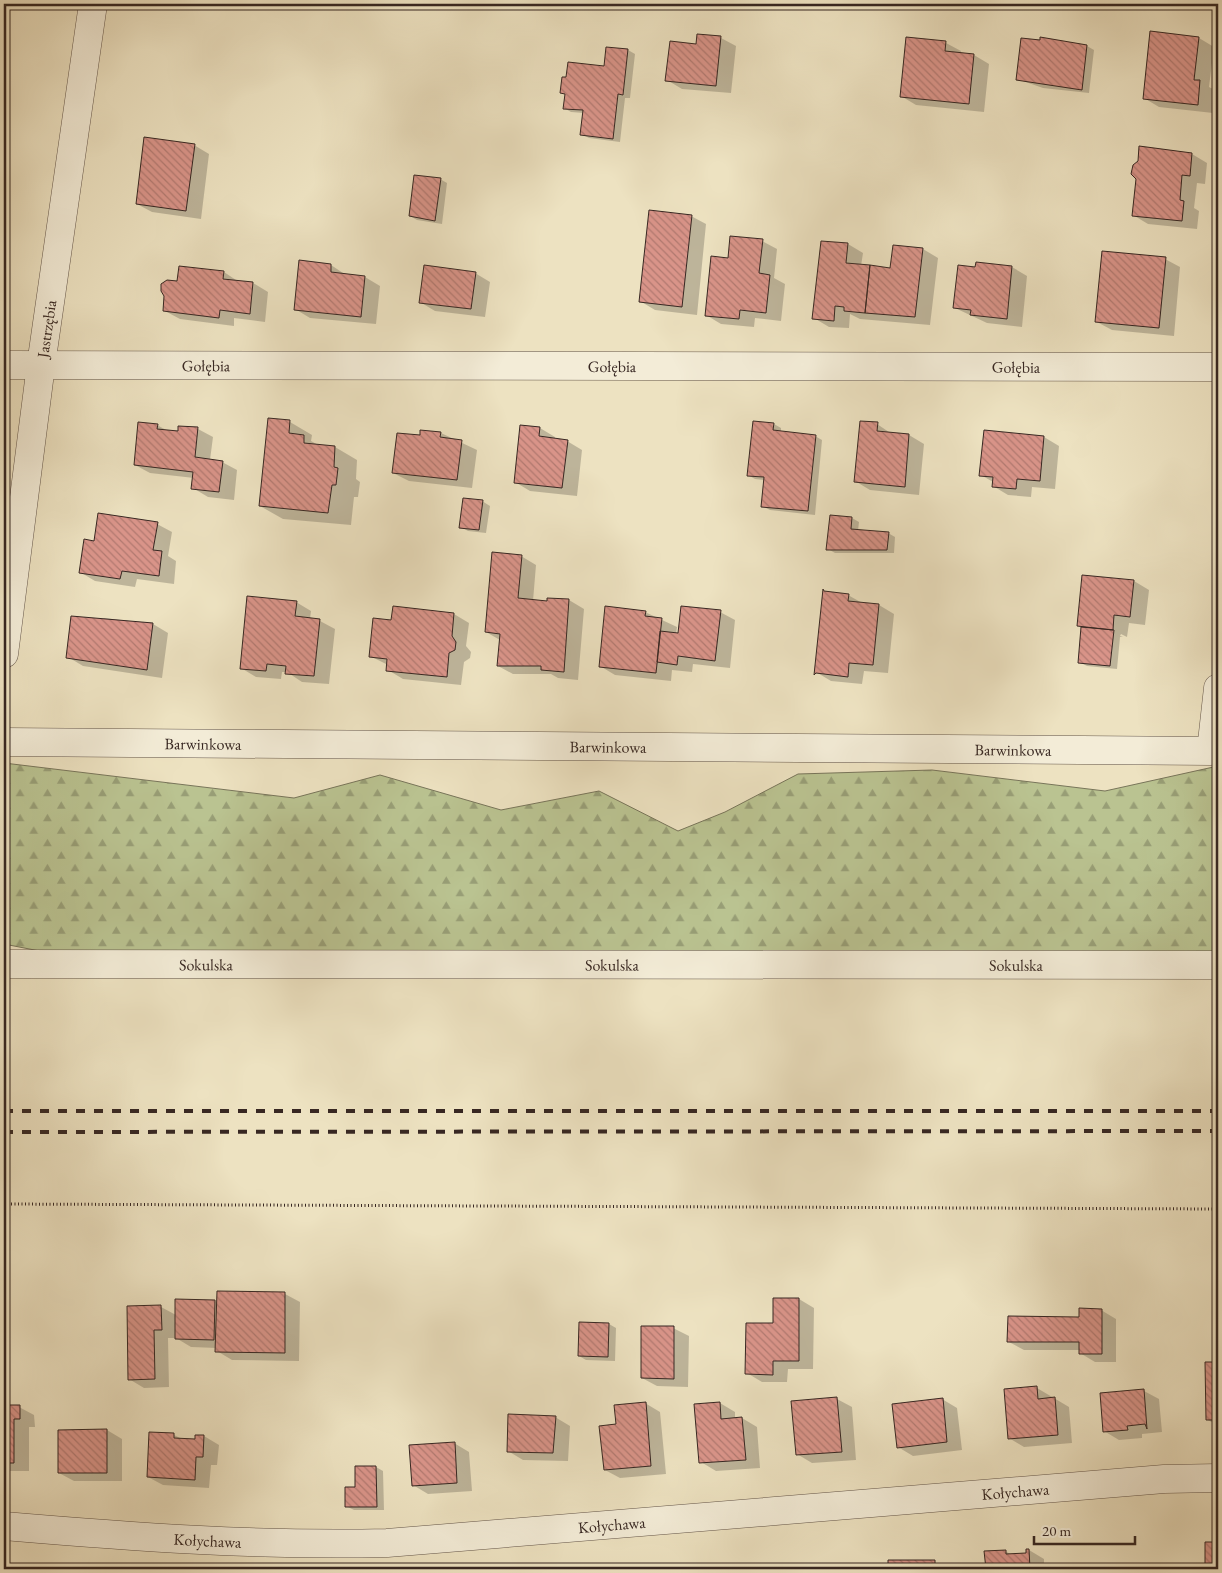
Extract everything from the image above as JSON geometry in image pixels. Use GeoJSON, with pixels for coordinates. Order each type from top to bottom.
{"type":"FeatureCollection","features":[{"type":"Feature","properties":{"kind":"street","name":"Jastrzębia"},"geometry":{"type":"LineString","coordinates":[[4,654],[42,365],[93,4]]}},
{"type":"Feature","properties":{"kind":"street","name":"Gołębia"},"geometry":{"type":"LineString","coordinates":[[4,365],[1218,368]]}},
{"type":"Feature","properties":{"kind":"street","name":"Barwinkowa"},"geometry":{"type":"LineString","coordinates":[[4,742],[1211,751],[1218,688]]}},
{"type":"Feature","properties":{"kind":"street","name":"Sokulska"},"geometry":{"type":"LineString","coordinates":[[4,964],[1218,965]]}},
{"type":"Feature","properties":{"kind":"street","name":"Kołychawa"},"geometry":{"type":"LineString","coordinates":[[4,1526],[198,1541],[302,1544],[387,1543],[1154,1480],[1218,1478]]}},
{"type":"Feature","properties":{"kind":"path"},"geometry":{"type":"LineString","coordinates":[[4,1204],[1218,1209]]}},
{"type":"Feature","properties":{"kind":"green space"},"geometry":{"type":"Polygon","coordinates":[[[4,763],[294,798],[380,775],[501,810],[599,791],[678,831],[725,812],[798,774],[932,770],[1105,791],[1218,766],[1218,956],[65,956],[4,944],[4,763]]]}},
{"type":"Feature","properties":{"kind":"building"},"geometry":{"type":"Polygon","coordinates":[[[1150,31],[1199,37],[1194,80],[1200,80],[1198,105],[1143,99],[1150,31]]]}},
{"type":"Feature","properties":{"kind":"building"},"geometry":{"type":"Polygon","coordinates":[[[697,34],[721,36],[716,86],[665,81],[670,41],[696,44],[697,34]]]}},
{"type":"Feature","properties":{"kind":"building"},"geometry":{"type":"Polygon","coordinates":[[[906,37],[946,41],[945,51],[974,54],[969,104],[900,97],[906,37]]]}},
{"type":"Feature","properties":{"kind":"building"},"geometry":{"type":"Polygon","coordinates":[[[1040,37],[1087,45],[1082,90],[1016,80],[1021,38],[1040,40],[1040,37]]]}},
{"type":"Feature","properties":{"kind":"building"},"geometry":{"type":"Polygon","coordinates":[[[606,47],[628,49],[623,95],[618,94],[613,139],[580,135],[583,110],[563,109],[565,94],[560,93],[562,77],[566,77],[568,62],[604,66],[606,47]]]}},
{"type":"Feature","properties":{"kind":"building"},"geometry":{"type":"Polygon","coordinates":[[[144,137],[195,144],[186,211],[136,204],[144,137]]]}},
{"type":"Feature","properties":{"kind":"building"},"geometry":{"type":"Polygon","coordinates":[[[1139,146],[1192,153],[1190,176],[1182,175],[1180,200],[1184,201],[1182,221],[1132,216],[1136,179],[1131,174],[1133,165],[1138,161],[1139,146]]]}},
{"type":"Feature","properties":{"kind":"building"},"geometry":{"type":"Polygon","coordinates":[[[414,175],[441,178],[435,221],[409,216],[414,175]]]}},
{"type":"Feature","properties":{"kind":"building"},"geometry":{"type":"Polygon","coordinates":[[[649,210],[692,215],[682,307],[639,302],[649,210]]]}},
{"type":"Feature","properties":{"kind":"building"},"geometry":{"type":"Polygon","coordinates":[[[730,236],[763,239],[759,273],[770,275],[766,313],[740,310],[739,319],[705,316],[711,256],[728,258],[730,236]]]}},
{"type":"Feature","properties":{"kind":"building"},"geometry":{"type":"Polygon","coordinates":[[[821,241],[848,243],[846,263],[870,265],[865,313],[844,311],[844,307],[835,306],[834,321],[812,319],[821,241]]]}},
{"type":"Feature","properties":{"kind":"building"},"geometry":{"type":"Polygon","coordinates":[[[893,245],[923,248],[915,317],[865,313],[870,265],[890,268],[893,245]]]}},
{"type":"Feature","properties":{"kind":"building"},"geometry":{"type":"Polygon","coordinates":[[[1102,251],[1166,257],[1159,328],[1095,322],[1102,251]]]}},
{"type":"Feature","properties":{"kind":"building"},"geometry":{"type":"Polygon","coordinates":[[[299,260],[331,264],[331,272],[365,276],[361,317],[294,310],[299,260]]]}},
{"type":"Feature","properties":{"kind":"building"},"geometry":{"type":"Polygon","coordinates":[[[976,262],[1012,266],[1007,319],[970,315],[971,310],[953,308],[958,265],[975,267],[976,262]]]}},
{"type":"Feature","properties":{"kind":"building"},"geometry":{"type":"Polygon","coordinates":[[[424,265],[476,272],[471,309],[419,303],[424,265]]]}},
{"type":"Feature","properties":{"kind":"building"},"geometry":{"type":"Polygon","coordinates":[[[179,266],[224,271],[223,279],[253,282],[250,314],[220,310],[219,318],[163,311],[164,296],[161,291],[161,284],[167,280],[177,281],[179,266]]]}},
{"type":"Feature","properties":{"kind":"building"},"geometry":{"type":"Polygon","coordinates":[[[268,418],[290,420],[289,433],[304,435],[304,443],[335,446],[334,467],[338,468],[336,485],[332,485],[328,513],[259,506],[268,418]]]}},
{"type":"Feature","properties":{"kind":"building"},"geometry":{"type":"Polygon","coordinates":[[[753,421],[774,423],[773,430],[816,435],[808,511],[761,507],[764,477],[747,476],[753,421]]]}},
{"type":"Feature","properties":{"kind":"building"},"geometry":{"type":"Polygon","coordinates":[[[860,421],[878,422],[877,431],[909,434],[905,487],[854,482],[860,421]]]}},
{"type":"Feature","properties":{"kind":"building"},"geometry":{"type":"Polygon","coordinates":[[[138,422],[158,424],[157,429],[178,431],[178,426],[198,427],[195,457],[223,461],[219,492],[191,489],[193,472],[134,465],[138,422]]]}},
{"type":"Feature","properties":{"kind":"building"},"geometry":{"type":"Polygon","coordinates":[[[520,425],[540,427],[539,436],[568,440],[562,488],[514,483],[520,425]]]}},
{"type":"Feature","properties":{"kind":"building"},"geometry":{"type":"Polygon","coordinates":[[[420,430],[441,432],[440,437],[462,440],[457,480],[392,473],[397,433],[420,435],[420,430]]]}},
{"type":"Feature","properties":{"kind":"building"},"geometry":{"type":"Polygon","coordinates":[[[984,430],[1044,436],[1040,481],[1017,479],[1016,489],[992,487],[993,477],[979,476],[984,430]]]}},
{"type":"Feature","properties":{"kind":"building"},"geometry":{"type":"Polygon","coordinates":[[[463,498],[483,500],[479,530],[459,528],[463,498]]]}},
{"type":"Feature","properties":{"kind":"building"},"geometry":{"type":"Polygon","coordinates":[[[98,513],[158,522],[153,550],[162,551],[159,576],[122,571],[120,579],[79,573],[84,539],[94,541],[98,513]]]}},
{"type":"Feature","properties":{"kind":"building"},"geometry":{"type":"Polygon","coordinates":[[[830,515],[852,517],[851,529],[889,532],[887,550],[826,550],[830,515]]]}},
{"type":"Feature","properties":{"kind":"building"},"geometry":{"type":"Polygon","coordinates":[[[492,552],[522,555],[518,598],[547,601],[547,598],[569,599],[564,672],[541,670],[541,666],[497,666],[500,634],[485,632],[492,552]]]}},
{"type":"Feature","properties":{"kind":"building"},"geometry":{"type":"Polygon","coordinates":[[[1082,575],[1134,580],[1130,617],[1114,615],[1113,630],[1077,626],[1082,575]]]}},
{"type":"Feature","properties":{"kind":"building"},"geometry":{"type":"Polygon","coordinates":[[[823,589],[824,591],[849,594],[848,601],[879,604],[873,665],[849,663],[848,677],[816,673],[814,675],[823,589]]]}},
{"type":"Feature","properties":{"kind":"building"},"geometry":{"type":"Polygon","coordinates":[[[247,596],[297,601],[295,616],[320,619],[314,676],[285,674],[286,666],[267,664],[266,671],[240,669],[247,596]]]}},
{"type":"Feature","properties":{"kind":"building"},"geometry":{"type":"Polygon","coordinates":[[[393,606],[454,613],[452,636],[456,642],[455,650],[449,653],[447,677],[386,671],[387,659],[369,657],[373,618],[391,620],[393,606]]]}},
{"type":"Feature","properties":{"kind":"building"},"geometry":{"type":"Polygon","coordinates":[[[605,606],[646,611],[645,616],[662,618],[656,673],[599,667],[605,606]]]}},
{"type":"Feature","properties":{"kind":"building"},"geometry":{"type":"Polygon","coordinates":[[[681,606],[721,610],[715,661],[678,656],[677,665],[657,662],[660,631],[678,633],[681,606]]]}},
{"type":"Feature","properties":{"kind":"building"},"geometry":{"type":"Polygon","coordinates":[[[71,616],[153,623],[147,670],[66,658],[71,616]]]}},
{"type":"Feature","properties":{"kind":"building"},"geometry":{"type":"Polygon","coordinates":[[[1081,627],[1114,630],[1110,666],[1078,663],[1081,627]]]}},
{"type":"Feature","properties":{"kind":"building"},"geometry":{"type":"Polygon","coordinates":[[[217,1291],[285,1292],[285,1353],[215,1352],[217,1291]]]}},
{"type":"Feature","properties":{"kind":"building"},"geometry":{"type":"Polygon","coordinates":[[[773,1298],[799,1298],[799,1361],[773,1361],[773,1375],[745,1374],[746,1323],[773,1323],[773,1298]]]}},
{"type":"Feature","properties":{"kind":"building"},"geometry":{"type":"Polygon","coordinates":[[[175,1299],[215,1300],[214,1340],[175,1339],[175,1299]]]}},
{"type":"Feature","properties":{"kind":"building"},"geometry":{"type":"Polygon","coordinates":[[[161,1305],[162,1330],[154,1330],[155,1379],[128,1380],[127,1306],[161,1305]]]}},
{"type":"Feature","properties":{"kind":"building"},"geometry":{"type":"Polygon","coordinates":[[[1079,1308],[1102,1309],[1102,1354],[1079,1354],[1079,1342],[1007,1342],[1008,1316],[1079,1317],[1079,1308]]]}},
{"type":"Feature","properties":{"kind":"building"},"geometry":{"type":"Polygon","coordinates":[[[579,1322],[609,1323],[608,1357],[578,1356],[579,1322]]]}},
{"type":"Feature","properties":{"kind":"building"},"geometry":{"type":"Polygon","coordinates":[[[641,1326],[674,1326],[674,1379],[641,1378],[641,1326]]]}},
{"type":"Feature","properties":{"kind":"building"},"geometry":{"type":"Polygon","coordinates":[[[1205,1362],[1218,1362],[1218,1420],[1206,1420],[1205,1362]]]}},
{"type":"Feature","properties":{"kind":"building"},"geometry":{"type":"Polygon","coordinates":[[[1037,1386],[1038,1399],[1055,1397],[1058,1435],[1008,1439],[1004,1389],[1037,1386]]]}},
{"type":"Feature","properties":{"kind":"building"},"geometry":{"type":"Polygon","coordinates":[[[1144,1389],[1147,1429],[1145,1424],[1127,1426],[1128,1430],[1103,1432],[1100,1393],[1144,1389]]]}},
{"type":"Feature","properties":{"kind":"building"},"geometry":{"type":"Polygon","coordinates":[[[837,1397],[842,1452],[796,1455],[791,1401],[837,1397]]]}},
{"type":"Feature","properties":{"kind":"building"},"geometry":{"type":"Polygon","coordinates":[[[943,1398],[947,1442],[897,1448],[892,1404],[943,1398]]]}},
{"type":"Feature","properties":{"kind":"building"},"geometry":{"type":"Polygon","coordinates":[[[646,1402],[651,1466],[604,1470],[599,1426],[616,1424],[614,1405],[646,1402]]]}},
{"type":"Feature","properties":{"kind":"building"},"geometry":{"type":"Polygon","coordinates":[[[720,1402],[721,1419],[742,1417],[746,1460],[699,1463],[694,1404],[720,1402]]]}},
{"type":"Feature","properties":{"kind":"building"},"geometry":{"type":"Polygon","coordinates":[[[4,1405],[20,1405],[20,1419],[14,1419],[14,1463],[4,1463],[4,1405]]]}},
{"type":"Feature","properties":{"kind":"building"},"geometry":{"type":"Polygon","coordinates":[[[508,1414],[556,1416],[553,1453],[507,1452],[508,1414]]]}},
{"type":"Feature","properties":{"kind":"building"},"geometry":{"type":"Polygon","coordinates":[[[107,1429],[107,1473],[58,1473],[58,1430],[107,1429]]]}},
{"type":"Feature","properties":{"kind":"building"},"geometry":{"type":"Polygon","coordinates":[[[149,1432],[174,1433],[174,1438],[195,1439],[195,1435],[204,1435],[203,1457],[196,1457],[195,1480],[147,1477],[149,1432]]]}},
{"type":"Feature","properties":{"kind":"building"},"geometry":{"type":"Polygon","coordinates":[[[455,1442],[457,1483],[412,1486],[409,1445],[455,1442]]]}},
{"type":"Feature","properties":{"kind":"building"},"geometry":{"type":"Polygon","coordinates":[[[355,1466],[376,1466],[377,1507],[345,1507],[345,1487],[355,1487],[355,1466]]]}},
{"type":"Feature","properties":{"kind":"building"},"geometry":{"type":"Polygon","coordinates":[[[1205,1542],[1218,1542],[1218,1569],[1205,1569],[1205,1542]]]}},
{"type":"Feature","properties":{"kind":"building"},"geometry":{"type":"Polygon","coordinates":[[[1026,1549],[1029,1549],[1030,1569],[986,1569],[984,1551],[1006,1550],[1006,1554],[1026,1553],[1026,1549]]]}},
{"type":"Feature","properties":{"kind":"building"},"geometry":{"type":"Polygon","coordinates":[[[888,1560],[935,1560],[935,1569],[888,1569],[888,1560]]]}},
{"type":"Feature","properties":{"kind":"building"},"geometry":{"type":"Polygon","coordinates":[[[801,1567],[852,1567],[852,1569],[801,1569],[801,1567]]]}},
{"type":"Feature","properties":{"kind":"railway"},"geometry":{"type":"LineString","coordinates":[[4,1111],[1218,1111]]}},
{"type":"Feature","properties":{"kind":"railway"},"geometry":{"type":"LineString","coordinates":[[4,1132],[1218,1131]]}}]}
